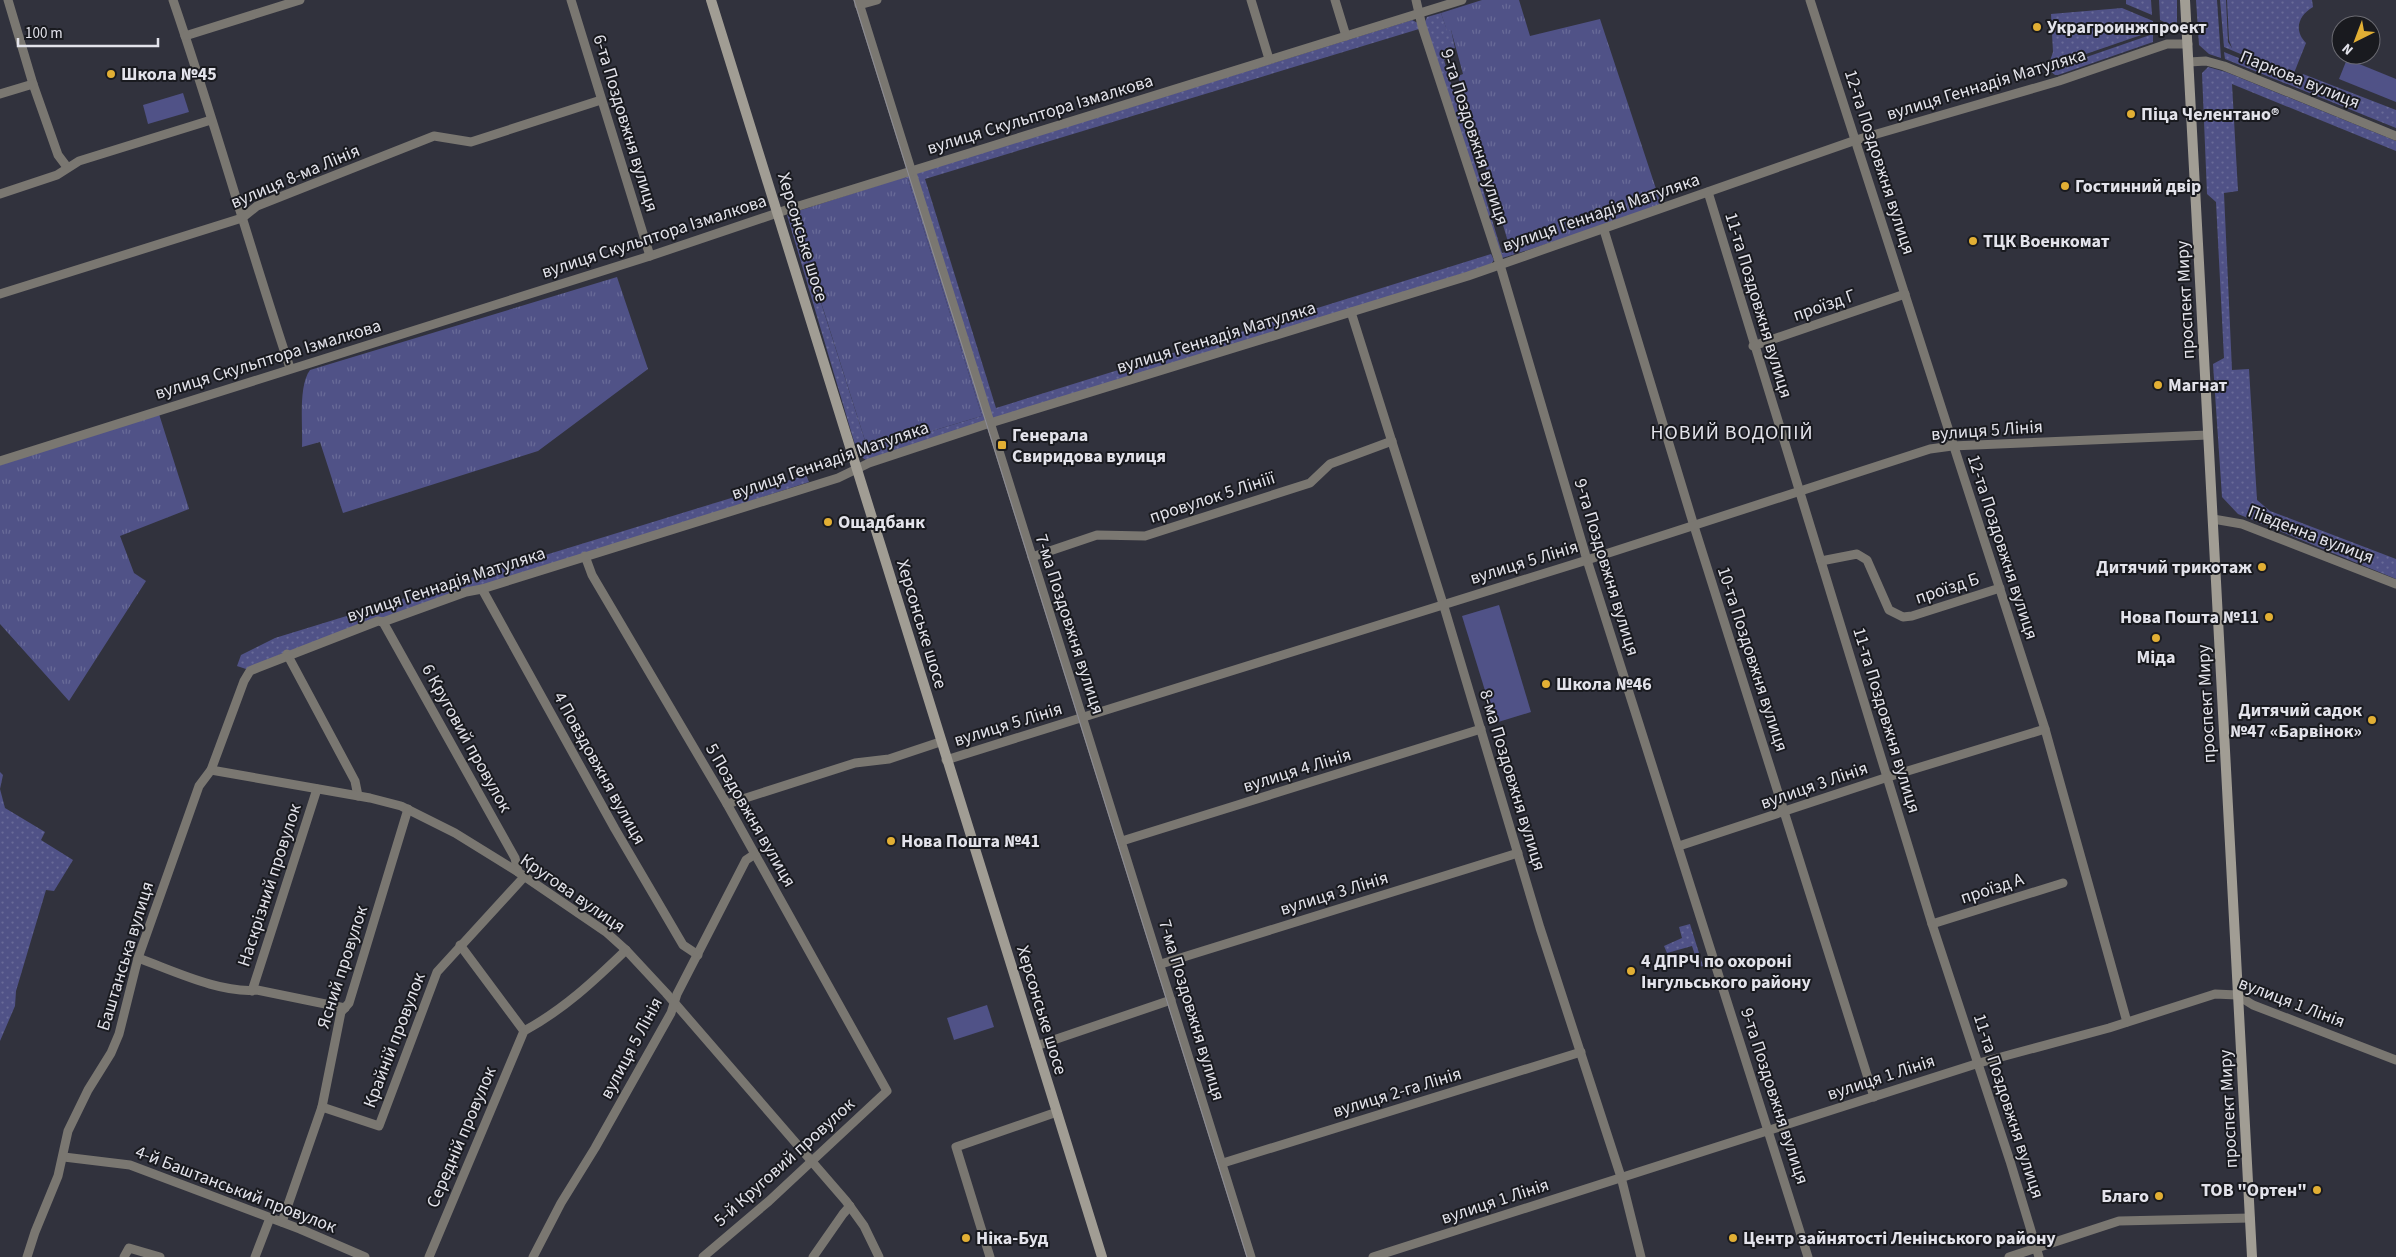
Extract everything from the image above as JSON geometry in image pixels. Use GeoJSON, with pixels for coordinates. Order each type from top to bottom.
{"type":"FeatureCollection","features":[{"type":"Feature","properties":{"kind":"main road","name":"Херсонське шосе"},"geometry":{"type":"LineString","coordinates":[[711,0],[858,469],[940,742],[1102,1257]]}},
{"type":"Feature","properties":{"kind":"main road","name":"проспект Миру"},"geometry":{"type":"LineString","coordinates":[[2185,0],[2252,1257]]}},
{"type":"Feature","properties":{"kind":"street"},"geometry":{"type":"LineString","coordinates":[[8,0],[33,84],[58,155],[67,167]]}},
{"type":"Feature","properties":{"kind":"street"},"geometry":{"type":"LineString","coordinates":[[173,0],[211,120],[220,142],[290,368]]}},
{"type":"Feature","properties":{"kind":"street"},"geometry":{"type":"LineString","coordinates":[[185,36],[300,0]]}},
{"type":"Feature","properties":{"kind":"street","name":"6-та Поздовжня вулиця"},"geometry":{"type":"LineString","coordinates":[[571,0],[650,256]]}},
{"type":"Feature","properties":{"kind":"street"},"geometry":{"type":"LineString","coordinates":[[858,2],[877,0]]}},
{"type":"Feature","properties":{"kind":"street"},"geometry":{"type":"LineString","coordinates":[[1251,0],[1269,59]]}},
{"type":"Feature","properties":{"kind":"street"},"geometry":{"type":"LineString","coordinates":[[1335,0],[1346,36]]}},
{"type":"Feature","properties":{"kind":"street","name":"9-та Поздовжня вулиця"},"geometry":{"type":"LineString","coordinates":[[1416,0],[1422,26],[1500,265],[1587,560],[1808,1257]]}},
{"type":"Feature","properties":{"kind":"street","name":"вулиця Скульптора Ізмалкова"},"geometry":{"type":"LineString","coordinates":[[0,461],[650,256],[778,212],[1462,0]]}},
{"type":"Feature","properties":{"kind":"street","name":"12-та Поздовжня вулиця"},"geometry":{"type":"LineString","coordinates":[[1810,0],[1952,446],[2045,729],[2127,1022]]}},
{"type":"Feature","properties":{"kind":"street","name":"7-ма Поздовжня вулиця"},"geometry":{"type":"LineString","coordinates":[[858,2],[1252,1257]]}},
{"type":"Feature","properties":{"kind":"street","name":"вулиця Геннадія Матуляка"},"geometry":{"type":"LineString","coordinates":[[257,668],[287,654],[466,592],[482,589],[838,478],[858,469],[989,424],[1500,265],[1856,140],[2059,80],[2167,44],[2188,44]]}},
{"type":"Feature","properties":{"kind":"street","name":"Паркова вулиця"},"geometry":{"type":"LineString","coordinates":[[2189,62],[2206,61],[2224,66],[2396,136]]}},
{"type":"Feature","properties":{"kind":"street"},"geometry":{"type":"LineString","coordinates":[[0,94],[33,84]]}},
{"type":"Feature","properties":{"kind":"street","name":"вулиця 8-ма Лінія"},"geometry":{"type":"LineString","coordinates":[[0,294],[242,218],[257,206],[434,136],[471,142],[601,100]]}},
{"type":"Feature","properties":{"kind":"street"},"geometry":{"type":"LineString","coordinates":[[0,194],[52,177],[79,160],[211,120]]}},
{"type":"Feature","properties":{"kind":"street","name":"11-та Поздовжня вулиця"},"geometry":{"type":"LineString","coordinates":[[1708,192],[1753,346],[1932,924],[1979,1063],[2038,1253]]}},
{"type":"Feature","properties":{"kind":"street","name":"10-та Поздовжня вулиця"},"geometry":{"type":"LineString","coordinates":[[1604,230],[1694,526],[1786,812],[1874,1097]]}},
{"type":"Feature","properties":{"kind":"street","name":"проїзд Г"},"geometry":{"type":"LineString","coordinates":[[1753,346],[1905,294]]}},
{"type":"Feature","properties":{"kind":"street","name":"8-ма Поздовжня вулиця"},"geometry":{"type":"LineString","coordinates":[[1351,312],[1518,853],[1621,1177],[1642,1257]]}},
{"type":"Feature","properties":{"kind":"street","name":"вулиця 5 Лінія"},"geometry":{"type":"LineString","coordinates":[[946,760],[1587,560],[1930,449],[1952,446],[2208,435]]}},
{"type":"Feature","properties":{"kind":"street","name":"провулок 5 Лініії"},"geometry":{"type":"LineString","coordinates":[[1032,557],[1097,535],[1145,536],[1310,483],[1330,464],[1392,442]]}},
{"type":"Feature","properties":{"kind":"street","name":"Південна вулиця"},"geometry":{"type":"LineString","coordinates":[[2213,520],[2242,524],[2396,584]]}},
{"type":"Feature","properties":{"kind":"street","name":"проїзд Б"},"geometry":{"type":"LineString","coordinates":[[1821,561],[1857,554],[1862,555],[1867,560],[1889,610],[1903,617],[1912,616],[2000,588]]}},
{"type":"Feature","properties":{"kind":"street","name":"5 Поздовжня вулиця"},"geometry":{"type":"LineString","coordinates":[[584,556],[592,575],[727,804],[887,1091]]}},
{"type":"Feature","properties":{"kind":"street","name":"4 Повздовжня вулиця"},"geometry":{"type":"LineString","coordinates":[[482,589],[615,829],[678,937],[688,950],[698,955]]}},
{"type":"Feature","properties":{"kind":"street","name":"6 Круговий провулок"},"geometry":{"type":"LineString","coordinates":[[383,622],[515,858],[521,875]]}},
{"type":"Feature","properties":{"kind":"street"},"geometry":{"type":"LineString","coordinates":[[287,654],[355,781],[358,796]]}},
{"type":"Feature","properties":{"kind":"street","name":"Баштанська вулиця"},"geometry":{"type":"LineString","coordinates":[[27,1257],[64,1157],[68,1131],[76,1112],[111,1054],[119,1034],[138,958],[199,786],[211,770],[244,681],[250,671],[257,668]]}},
{"type":"Feature","properties":{"kind":"street","name":"вулиця 4 Лінія"},"geometry":{"type":"LineString","coordinates":[[1122,841],[1481,729]]}},
{"type":"Feature","properties":{"kind":"street","name":"вулиця 3 Лінія"},"geometry":{"type":"LineString","coordinates":[[1679,846],[1888,777],[2045,729]]}},
{"type":"Feature","properties":{"kind":"street","name":"вулиця 5 Лінія"},"geometry":{"type":"LineString","coordinates":[[727,804],[855,763],[889,759],[940,742]]}},
{"type":"Feature","properties":{"kind":"street","name":"Кругова вулиця"},"geometry":{"type":"LineString","coordinates":[[211,770],[358,796],[408,808],[455,833],[606,932],[626,950],[675,1004],[850,1206],[879,1257]]}},
{"type":"Feature","properties":{"kind":"street","name":"Наскрізний провулок"},"geometry":{"type":"LineString","coordinates":[[252,991],[316,789]]}},
{"type":"Feature","properties":{"kind":"street","name":"Ясний провулок"},"geometry":{"type":"LineString","coordinates":[[282,1222],[322,1107],[341,1012],[349,1003],[408,808]]}},
{"type":"Feature","properties":{"kind":"street","name":"вулиця 3 Лінія"},"geometry":{"type":"LineString","coordinates":[[1161,964],[1518,853]]}},
{"type":"Feature","properties":{"kind":"street","name":"вулиця 5 Лінія"},"geometry":{"type":"LineString","coordinates":[[533,1257],[561,1203],[596,1148],[667,1022],[677,994],[746,860],[755,854]]}},
{"type":"Feature","properties":{"kind":"street","name":"Крайній провулок"},"geometry":{"type":"LineString","coordinates":[[322,1107],[379,1126],[428,991],[437,972],[521,875]]}},
{"type":"Feature","properties":{"kind":"street","name":"проїзд А"},"geometry":{"type":"LineString","coordinates":[[1932,924],[2063,883]]}},
{"type":"Feature","properties":{"kind":"street"},"geometry":{"type":"LineString","coordinates":[[460,945],[524,1031],[550,1017],[586,988],[626,950]]}},
{"type":"Feature","properties":{"kind":"street","name":"Наскрізний провулок"},"geometry":{"type":"LineString","coordinates":[[138,958],[216,985],[344,1008]]}},
{"type":"Feature","properties":{"kind":"street","name":"вулиця 1 Лінія"},"geometry":{"type":"LineString","coordinates":[[1373,1257],[1979,1063],[2127,1022],[2215,994],[2237,995],[2253,1005],[2396,1060]]}},
{"type":"Feature","properties":{"kind":"street"},"geometry":{"type":"LineString","coordinates":[[1036,1046],[1171,1000]]}},
{"type":"Feature","properties":{"kind":"street","name":"Середній провулок"},"geometry":{"type":"LineString","coordinates":[[429,1257],[524,1031]]}},
{"type":"Feature","properties":{"kind":"street","name":"вулиця 2-га Лінія"},"geometry":{"type":"LineString","coordinates":[[1222,1163],[1581,1052]]}},
{"type":"Feature","properties":{"kind":"street","name":"5-й Круговий провулок"},"geometry":{"type":"LineString","coordinates":[[703,1257],[769,1201],[887,1091]]}},
{"type":"Feature","properties":{"kind":"street"},"geometry":{"type":"LineString","coordinates":[[990,1257],[956,1149],[960,1144],[1057,1112]]}},
{"type":"Feature","properties":{"kind":"street","name":"4-й Баштанський провулок"},"geometry":{"type":"LineString","coordinates":[[64,1157],[130,1165],[282,1222],[365,1257]]}},
{"type":"Feature","properties":{"kind":"street"},"geometry":{"type":"LineString","coordinates":[[813,1257],[850,1206]]}},
{"type":"Feature","properties":{"kind":"street"},"geometry":{"type":"LineString","coordinates":[[255,1257],[270,1218]]}},
{"type":"Feature","properties":{"kind":"street"},"geometry":{"type":"LineString","coordinates":[[2009,1257],[2038,1253],[2118,1221],[2178,1218],[2250,1218]]}},
{"type":"Feature","properties":{"kind":"street"},"geometry":{"type":"LineString","coordinates":[[124,1257],[129,1248],[160,1257]]}},
{"type":"Feature","properties":{"kind":"green space"},"geometry":{"type":"Polygon","coordinates":[[[1482,0],[1519,0],[1530,36],[1600,19],[1662,207],[1512,255],[1458,76],[1463,74],[1451,30],[1447,31],[1441,13],[1482,0]]]}},
{"type":"Feature","properties":{"kind":"green space"},"geometry":{"type":"Polygon","coordinates":[[[2126,0],[2151,0],[2152,15],[2126,4],[2126,0]]]}},
{"type":"Feature","properties":{"kind":"green space"},"geometry":{"type":"Polygon","coordinates":[[[2159,0],[2177,0],[2177,28],[2160,20],[2159,0]]]}},
{"type":"Feature","properties":{"kind":"green space"},"geometry":{"type":"Polygon","coordinates":[[[2196,0],[2217,0],[2221,58],[2209,54],[2199,45],[2196,0]]]}},
{"type":"Feature","properties":{"kind":"green space"},"geometry":{"type":"Polygon","coordinates":[[[2220,0],[2226,0],[2228,42],[2232,48],[2229,40],[2227,0],[2312,0],[2313,7],[2304,14],[2299,23],[2300,33],[2306,43],[2294,73],[2233,48],[2297,75],[2295,77],[2224,47],[2220,0]]]}},
{"type":"Feature","properties":{"kind":"green space"},"geometry":{"type":"Polygon","coordinates":[[[2122,8],[2153,21],[2153,31],[2048,67],[2053,52],[2051,14],[2122,8]]]}},
{"type":"Feature","properties":{"kind":"green space"},"geometry":{"type":"Polygon","coordinates":[[[1441,13],[1447,30],[1451,30],[1455,48],[1447,50],[1450,58],[1444,60],[1502,253],[1511,251],[1512,255],[1502,258],[1424,24],[1427,17],[1441,13]]]}},
{"type":"Feature","properties":{"kind":"green space"},"geometry":{"type":"Polygon","coordinates":[[[1412,20],[1418,23],[1419,29],[925,179],[996,408],[1491,254],[1494,260],[1490,265],[866,460],[858,455],[787,215],[798,211],[794,218],[868,450],[982,416],[908,179],[904,177],[1412,20]]]}},
{"type":"Feature","properties":{"kind":"green space"},"geometry":{"type":"Polygon","coordinates":[[[2153,34],[2153,42],[2058,75],[2049,70],[2153,34]]]}},
{"type":"Feature","properties":{"kind":"green space"},"geometry":{"type":"Polygon","coordinates":[[[2224,52],[2300,83],[2303,74],[2396,110],[2396,128],[2225,59],[2224,52]]]}},
{"type":"Feature","properties":{"kind":"green space"},"geometry":{"type":"Polygon","coordinates":[[[2345,65],[2362,65],[2396,79],[2396,102],[2339,79],[2345,65]]]}},
{"type":"Feature","properties":{"kind":"green space"},"geometry":{"type":"Polygon","coordinates":[[[2208,67],[2226,72],[2396,141],[2396,151],[2232,84],[2238,191],[2224,193],[2232,370],[2249,369],[2257,500],[2270,511],[2396,559],[2396,579],[2238,514],[2222,497],[2213,364],[2224,358],[2216,202],[2207,194],[2202,73],[2208,67]]]}},
{"type":"Feature","properties":{"kind":"green space"},"geometry":{"type":"Polygon","coordinates":[[[183,93],[189,112],[148,124],[143,105],[183,93]]]}},
{"type":"Feature","properties":{"kind":"green space"},"geometry":{"type":"Polygon","coordinates":[[[904,177],[908,179],[982,416],[868,450],[794,217],[798,211],[904,177]]]}},
{"type":"Feature","properties":{"kind":"green space"},"geometry":{"type":"Polygon","coordinates":[[[617,277],[648,369],[538,451],[343,513],[320,442],[302,447],[302,396],[306,377],[310,370],[617,277]]]}},
{"type":"Feature","properties":{"kind":"green space"},"geometry":{"type":"Polygon","coordinates":[[[159,414],[189,509],[120,536],[134,573],[146,581],[69,701],[0,624],[0,465],[159,414]]]}},
{"type":"Feature","properties":{"kind":"green space"},"geometry":{"type":"Polygon","coordinates":[[[806,475],[809,482],[281,654],[249,670],[237,666],[241,655],[275,638],[806,475]]]}},
{"type":"Feature","properties":{"kind":"green space"},"geometry":{"type":"Polygon","coordinates":[[[1499,605],[1531,712],[1495,723],[1462,616],[1499,605]]]}},
{"type":"Feature","properties":{"kind":"green space"},"geometry":{"type":"Polygon","coordinates":[[[0,772],[3,775],[0,789],[0,772]]]}},
{"type":"Feature","properties":{"kind":"green space"},"geometry":{"type":"Polygon","coordinates":[[[0,789],[5,808],[45,832],[41,840],[73,860],[54,891],[46,890],[16,991],[15,1006],[0,1041],[0,789]]]}},
{"type":"Feature","properties":{"kind":"green space"},"geometry":{"type":"Polygon","coordinates":[[[1690,924],[1703,966],[1699,967],[1692,946],[1667,953],[1664,946],[1682,938],[1679,927],[1690,924]]]}},
{"type":"Feature","properties":{"kind":"green space"},"geometry":{"type":"Polygon","coordinates":[[[987,1005],[994,1027],[954,1040],[947,1018],[987,1005]]]}},
{"type":"Feature","properties":{"kind":"tram line"},"geometry":{"type":"LineString","coordinates":[[854,0],[1247,1257]]}},
{"type":"Feature","properties":{"kind":"place","name":"Украгроинжпроект"},"geometry":{"type":"Point","coordinates":[2037,27]}},
{"type":"Feature","properties":{"kind":"place","name":"Школа №45"},"geometry":{"type":"Point","coordinates":[111,74]}},
{"type":"Feature","properties":{"kind":"place","name":"Піца Челентано®"},"geometry":{"type":"Point","coordinates":[2131,114]}},
{"type":"Feature","properties":{"kind":"place","name":"Гостинний двір"},"geometry":{"type":"Point","coordinates":[2065,186]}},
{"type":"Feature","properties":{"kind":"place","name":"ТЦК Военкомат"},"geometry":{"type":"Point","coordinates":[1973,241]}},
{"type":"Feature","properties":{"kind":"place","name":"Магнат"},"geometry":{"type":"Point","coordinates":[2158,385]}},
{"type":"Feature","properties":{"kind":"place","name":"Генерала Свиридова вулиця"},"geometry":{"type":"Point","coordinates":[1002,445]}},
{"type":"Feature","properties":{"kind":"place","name":"Ощадбанк"},"geometry":{"type":"Point","coordinates":[828,522]}},
{"type":"Feature","properties":{"kind":"place","name":"Дитячий трикотаж"},"geometry":{"type":"Point","coordinates":[2262,567]}},
{"type":"Feature","properties":{"kind":"place","name":"Нова Пошта №11"},"geometry":{"type":"Point","coordinates":[2269,617]}},
{"type":"Feature","properties":{"kind":"place","name":"Міда"},"geometry":{"type":"Point","coordinates":[2156,638]}},
{"type":"Feature","properties":{"kind":"place","name":"Школа №46"},"geometry":{"type":"Point","coordinates":[1546,684]}},
{"type":"Feature","properties":{"kind":"place","name":"Дитячий садок №47 «Барвінок»"},"geometry":{"type":"Point","coordinates":[2372,720]}},
{"type":"Feature","properties":{"kind":"place","name":"Нова Пошта №41"},"geometry":{"type":"Point","coordinates":[891,841]}},
{"type":"Feature","properties":{"kind":"place","name":"4 ДПРЧ по охороні Інгульського району"},"geometry":{"type":"Point","coordinates":[1631,971]}},
{"type":"Feature","properties":{"kind":"place","name":"ТОВ \"Ортен\""},"geometry":{"type":"Point","coordinates":[2317,1190]}},
{"type":"Feature","properties":{"kind":"place","name":"Благо"},"geometry":{"type":"Point","coordinates":[2159,1196]}},
{"type":"Feature","properties":{"kind":"place","name":"Ніка-Буд"},"geometry":{"type":"Point","coordinates":[966,1238]}},
{"type":"Feature","properties":{"kind":"place","name":"Центр зайнятості Ленінського району"},"geometry":{"type":"Point","coordinates":[1733,1238]}},
{"type":"Feature","properties":{"kind":"district","name":"НОВИЙ ВОДОПІЙ"},"geometry":{"type":"Point","coordinates":[1732,432]}}]}
